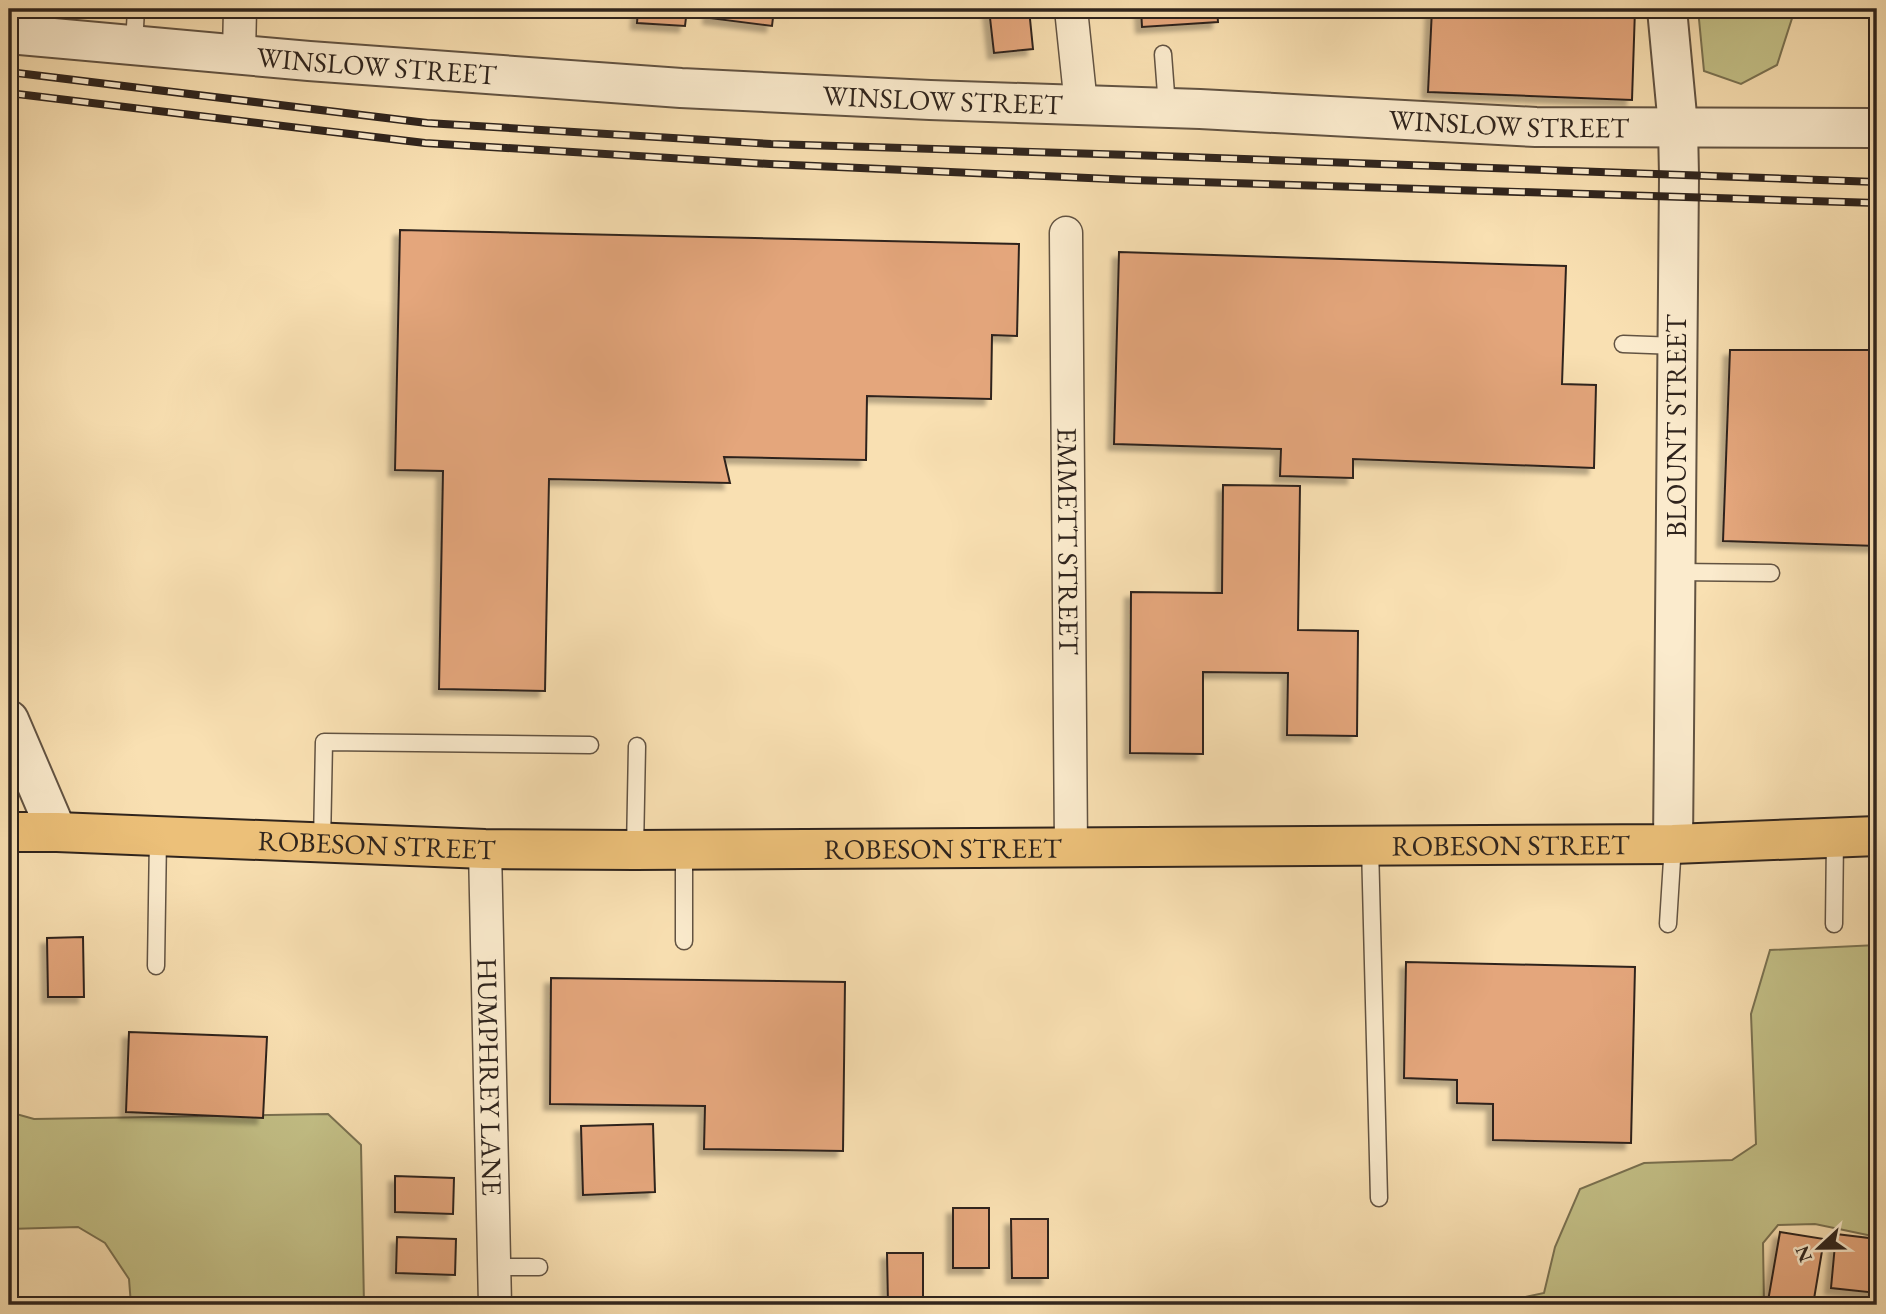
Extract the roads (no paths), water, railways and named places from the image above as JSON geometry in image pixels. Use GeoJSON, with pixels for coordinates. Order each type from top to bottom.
{"type":"FeatureCollection","features":[{"type":"Feature","properties":{"kind":"main road","name":"ROBESON STREET"},"geometry":{"type":"LineString","coordinates":[[9,832],[485,849],[635,850],[1673,845],[1877,836]]}},
{"type":"Feature","properties":{"kind":"street"},"geometry":{"type":"LineString","coordinates":[[239,54],[240,9]]}},
{"type":"Feature","properties":{"kind":"street"},"geometry":{"type":"LineString","coordinates":[[1071,9],[1081,105]]}},
{"type":"Feature","properties":{"kind":"street","name":"BLOUNT STREET"},"geometry":{"type":"LineString","coordinates":[[1667,9],[1678,126],[1673,845]]}},
{"type":"Feature","properties":{"kind":"street","name":"WINSLOW STREET"},"geometry":{"type":"LineString","coordinates":[[9,34],[135,27],[239,54],[523,78],[681,88],[1167,108],[1536,127],[1877,128]]}},
{"type":"Feature","properties":{"kind":"street","name":"EMMETT STREET"},"geometry":{"type":"LineString","coordinates":[[1066,233],[1070,848]]}},
{"type":"Feature","properties":{"kind":"street"},"geometry":{"type":"LineString","coordinates":[[9,720],[57,832]]}},
{"type":"Feature","properties":{"kind":"street","name":"HUMPHREY LANE"},"geometry":{"type":"LineString","coordinates":[[485,849],[495,1305]]}},
{"type":"Feature","properties":{"kind":"lane"},"geometry":{"type":"LineString","coordinates":[[1163,54],[1167,108]]}},
{"type":"Feature","properties":{"kind":"lane"},"geometry":{"type":"LineString","coordinates":[[1623,344],[1677,346]]}},
{"type":"Feature","properties":{"kind":"lane"},"geometry":{"type":"LineString","coordinates":[[1675,572],[1771,573]]}},
{"type":"Feature","properties":{"kind":"lane"},"geometry":{"type":"LineString","coordinates":[[323,843],[324,742],[590,745]]}},
{"type":"Feature","properties":{"kind":"lane"},"geometry":{"type":"LineString","coordinates":[[635,850],[637,746]]}},
{"type":"Feature","properties":{"kind":"lane"},"geometry":{"type":"LineString","coordinates":[[156,966],[158,837]]}},
{"type":"Feature","properties":{"kind":"lane"},"geometry":{"type":"LineString","coordinates":[[1834,924],[1835,838]]}},
{"type":"Feature","properties":{"kind":"lane"},"geometry":{"type":"LineString","coordinates":[[1668,924],[1673,845]]}},
{"type":"Feature","properties":{"kind":"lane"},"geometry":{"type":"LineString","coordinates":[[1370,846],[1379,1198]]}},
{"type":"Feature","properties":{"kind":"lane"},"geometry":{"type":"LineString","coordinates":[[684,850],[684,941]]}},
{"type":"Feature","properties":{"kind":"lane"},"geometry":{"type":"LineString","coordinates":[[494,1267],[539,1267]]}},
{"type":"Feature","properties":{"kind":"railway"},"geometry":{"type":"LineString","coordinates":[[9,72],[427,123],[771,144],[1877,182]]}},
{"type":"Feature","properties":{"kind":"railway"},"geometry":{"type":"LineString","coordinates":[[9,93],[425,143],[770,164],[1133,180],[1877,203]]}}]}
